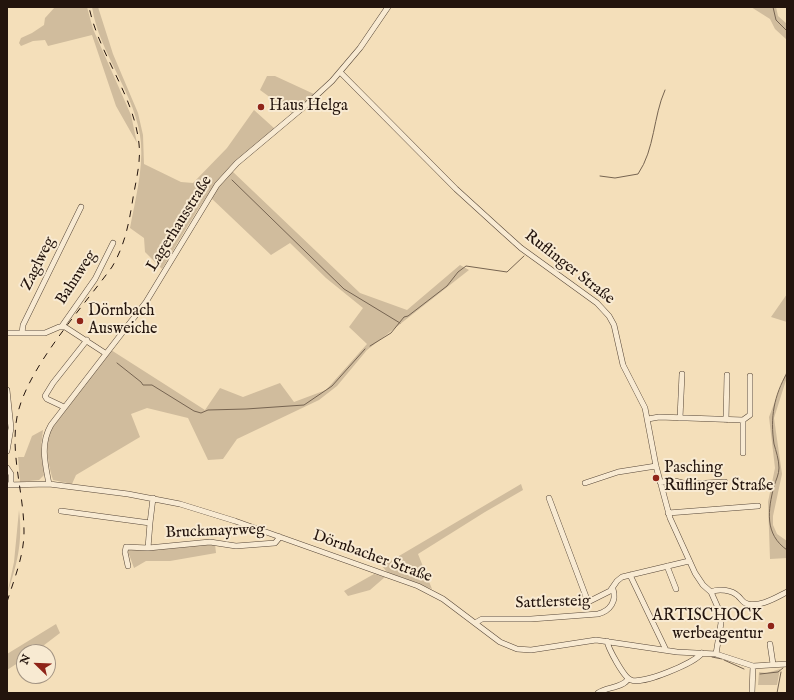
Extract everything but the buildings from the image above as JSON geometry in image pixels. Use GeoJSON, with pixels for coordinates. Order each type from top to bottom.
{"type":"FeatureCollection","features":[{"type":"Feature","properties":{"kind":"street","name":"Lagerhausstraße"},"geometry":{"type":"LineString","coordinates":[[49,484],[44,456],[44,441],[51,424],[146,302],[206,202],[222,179],[237,163],[305,106],[340,72],[360,48],[388,7]]}},
{"type":"Feature","properties":{"kind":"street","name":"Ruflinger Straße"},"geometry":{"type":"LineString","coordinates":[[340,72],[500,230],[607,313],[614,325],[623,365],[644,402],[656,466],[668,513],[689,561],[701,583],[711,592],[719,610],[721,619],[716,654]]}},
{"type":"Feature","properties":{"kind":"street","name":"Zaglweg"},"geometry":{"type":"LineString","coordinates":[[22,333],[23,325],[82,207]]}},
{"type":"Feature","properties":{"kind":"street","name":"Bahnweg"},"geometry":{"type":"LineString","coordinates":[[7,333],[45,333],[62,326],[95,279],[113,243]]}},
{"type":"Feature","properties":{"kind":"street","name":"Bahnweg"},"geometry":{"type":"LineString","coordinates":[[62,326],[87,340],[105,353]]}},
{"type":"Feature","properties":{"kind":"street"},"geometry":{"type":"LineString","coordinates":[[64,407],[47,399],[45,396],[53,383],[87,340]]}},
{"type":"Feature","properties":{"kind":"street"},"geometry":{"type":"LineString","coordinates":[[680,418],[682,374]]}},
{"type":"Feature","properties":{"kind":"street"},"geometry":{"type":"LineString","coordinates":[[726,420],[727,375]]}},
{"type":"Feature","properties":{"kind":"street"},"geometry":{"type":"LineString","coordinates":[[648,419],[659,417],[743,420],[750,415],[750,376]]}},
{"type":"Feature","properties":{"kind":"street"},"geometry":{"type":"LineString","coordinates":[[7,390],[11,428],[7,451]]}},
{"type":"Feature","properties":{"kind":"street"},"geometry":{"type":"LineString","coordinates":[[743,420],[743,453]]}},
{"type":"Feature","properties":{"kind":"street"},"geometry":{"type":"LineString","coordinates":[[585,483],[618,472],[656,466]]}},
{"type":"Feature","properties":{"kind":"street"},"geometry":{"type":"LineString","coordinates":[[7,468],[11,474],[9,485]]}},
{"type":"Feature","properties":{"kind":"street"},"geometry":{"type":"LineString","coordinates":[[660,482],[675,481],[684,484],[725,482]]}},
{"type":"Feature","properties":{"kind":"street","name":"Dörnbacher Straße"},"geometry":{"type":"LineString","coordinates":[[9,485],[49,484],[153,498],[211,513],[418,586],[438,596],[500,642],[517,650],[539,649],[582,641],[607,641],[666,650],[716,654],[753,666],[787,664]]}},
{"type":"Feature","properties":{"kind":"street"},"geometry":{"type":"LineString","coordinates":[[148,548],[153,498]]}},
{"type":"Feature","properties":{"kind":"street"},"geometry":{"type":"LineString","coordinates":[[549,498],[588,602],[607,593],[613,589],[618,580],[630,575],[689,561]]}},
{"type":"Feature","properties":{"kind":"street"},"geometry":{"type":"LineString","coordinates":[[668,513],[758,506]]}},
{"type":"Feature","properties":{"kind":"street"},"geometry":{"type":"LineString","coordinates":[[61,510],[150,523]]}},
{"type":"Feature","properties":{"kind":"street","name":"Bruckmayrweg"},"geometry":{"type":"LineString","coordinates":[[128,566],[125,552],[126,547],[148,548],[210,542],[236,546],[262,545],[276,543],[280,537]]}},
{"type":"Feature","properties":{"kind":"street"},"geometry":{"type":"LineString","coordinates":[[667,566],[676,589]]}},
{"type":"Feature","properties":{"kind":"street"},"geometry":{"type":"LineString","coordinates":[[630,575],[666,650]]}},
{"type":"Feature","properties":{"kind":"street","name":"Sattlersteig"},"geometry":{"type":"LineString","coordinates":[[476,623],[480,619],[487,618],[532,618],[598,614],[607,611],[612,604],[614,596],[613,589]]}},
{"type":"Feature","properties":{"kind":"street"},"geometry":{"type":"LineString","coordinates":[[711,592],[716,590],[730,592],[737,595],[744,603],[751,604],[768,602],[787,592]]}},
{"type":"Feature","properties":{"kind":"street"},"geometry":{"type":"LineString","coordinates":[[607,641],[608,646],[628,679],[637,681],[659,675],[681,666],[702,653]]}},
{"type":"Feature","properties":{"kind":"street"},"geometry":{"type":"LineString","coordinates":[[770,644],[773,664]]}},
{"type":"Feature","properties":{"kind":"street"},"geometry":{"type":"LineString","coordinates":[[752,693],[753,666]]}},
{"type":"Feature","properties":{"kind":"street"},"geometry":{"type":"LineString","coordinates":[[598,693],[605,688],[625,684],[628,679]]}},
{"type":"Feature","properties":{"kind":"shaded area"},"geometry":{"type":"Polygon","coordinates":[[[55,7],[87,7],[93,29],[131,115],[137,143],[116,106],[92,35],[48,46],[45,40],[33,41],[21,46],[19,43],[21,38],[44,25],[45,18],[55,7]]]}},
{"type":"Feature","properties":{"kind":"shaded area"},"geometry":{"type":"Polygon","coordinates":[[[92,7],[98,7],[113,54],[138,113],[143,135],[144,164],[181,182],[193,183],[227,148],[254,110],[275,129],[241,157],[222,176],[198,210],[162,269],[145,252],[144,238],[130,228],[141,164],[141,143],[138,125],[126,91],[102,41],[92,7]]]}},
{"type":"Feature","properties":{"kind":"shaded area"},"geometry":{"type":"Polygon","coordinates":[[[751,7],[776,7],[778,16],[787,24],[787,40],[775,29],[770,19],[751,7]]]}},
{"type":"Feature","properties":{"kind":"shaded area"},"geometry":{"type":"Polygon","coordinates":[[[267,76],[275,76],[314,94],[293,114],[260,90],[267,76]]]}},
{"type":"Feature","properties":{"kind":"shaded area"},"geometry":{"type":"Polygon","coordinates":[[[232,171],[360,293],[407,310],[460,265],[469,270],[367,350],[337,386],[319,400],[237,439],[223,459],[208,460],[188,418],[147,408],[131,414],[140,437],[76,475],[72,484],[53,480],[48,456],[48,437],[50,431],[111,350],[205,410],[220,388],[243,397],[280,383],[294,402],[326,390],[367,344],[349,327],[363,308],[326,278],[290,243],[271,255],[210,197],[232,171]]]}},
{"type":"Feature","properties":{"kind":"shaded area"},"geometry":{"type":"Polygon","coordinates":[[[787,294],[787,322],[771,317],[787,294]]]}},
{"type":"Feature","properties":{"kind":"shaded area"},"geometry":{"type":"Polygon","coordinates":[[[787,370],[787,377],[774,418],[782,474],[773,516],[773,525],[777,534],[787,541],[787,558],[770,559],[768,502],[775,468],[769,417],[787,370]]]}},
{"type":"Feature","properties":{"kind":"shaded area"},"geometry":{"type":"Polygon","coordinates":[[[43,430],[41,447],[44,475],[39,480],[20,482],[18,457],[24,457],[32,436],[43,430]]]}},
{"type":"Feature","properties":{"kind":"shaded area"},"geometry":{"type":"Polygon","coordinates":[[[521,484],[523,490],[418,554],[432,589],[387,572],[382,566],[521,484]]]}},
{"type":"Feature","properties":{"kind":"shaded area"},"geometry":{"type":"Polygon","coordinates":[[[19,510],[20,543],[14,573],[7,595],[14,562],[19,510]]]}},
{"type":"Feature","properties":{"kind":"shaded area"},"geometry":{"type":"Polygon","coordinates":[[[189,544],[215,544],[216,553],[170,561],[146,561],[134,568],[127,549],[147,551],[189,544]]]}},
{"type":"Feature","properties":{"kind":"shaded area"},"geometry":{"type":"Polygon","coordinates":[[[374,574],[385,577],[370,590],[348,596],[344,591],[374,574]]]}},
{"type":"Feature","properties":{"kind":"shaded area"},"geometry":{"type":"Polygon","coordinates":[[[56,624],[60,633],[46,644],[23,644],[56,624]]]}},
{"type":"Feature","properties":{"kind":"shaded area"},"geometry":{"type":"Polygon","coordinates":[[[16,648],[16,664],[7,670],[7,654],[16,648]]]}},
{"type":"Feature","properties":{"kind":"shaded area"},"geometry":{"type":"Polygon","coordinates":[[[780,669],[777,685],[758,685],[759,672],[767,673],[780,669]]]}},
{"type":"Feature","properties":{"kind":"waterway"},"geometry":{"type":"LineString","coordinates":[[773,7],[776,20],[787,31]]}},
{"type":"Feature","properties":{"kind":"waterway"},"geometry":{"type":"LineString","coordinates":[[600,176],[615,178],[638,174],[648,154],[658,111],[665,90]]}},
{"type":"Feature","properties":{"kind":"waterway"},"geometry":{"type":"LineString","coordinates":[[232,180],[344,289],[400,323]]}},
{"type":"Feature","properties":{"kind":"waterway"},"geometry":{"type":"LineString","coordinates":[[370,346],[391,333],[404,317],[408,316],[447,286],[458,272],[466,266],[507,272],[524,256]]}},
{"type":"Feature","properties":{"kind":"waterway"},"geometry":{"type":"LineString","coordinates":[[117,363],[143,385],[152,385],[194,411],[201,413],[208,410],[304,405],[332,386],[365,349]]}},
{"type":"Feature","properties":{"kind":"waterway"},"geometry":{"type":"LineString","coordinates":[[787,373],[779,390],[774,407],[773,434],[779,468],[769,513],[771,529],[774,537],[787,550]]}},
{"type":"Feature","properties":{"kind":"waterway"},"geometry":{"type":"LineString","coordinates":[[712,657],[722,659]]}},
{"type":"Feature","properties":{"kind":"waterway"},"geometry":{"type":"LineString","coordinates":[[724,660],[744,669]]}},
{"type":"Feature","properties":{"kind":"waterway"},"geometry":{"type":"LineString","coordinates":[[760,674],[778,672],[783,668]]}},
{"type":"Feature","properties":{"kind":"waterway"},"geometry":{"type":"LineString","coordinates":[[777,693],[781,672]]}},
{"type":"Feature","properties":{"kind":"railway"},"geometry":{"type":"LineString","coordinates":[[7,602],[18,567],[24,541],[22,503],[15,446],[17,417],[22,398],[43,359],[112,267],[120,250],[128,225],[138,171],[139,144],[136,126],[124,92],[100,42],[89,7]]}},
{"type":"Feature","properties":{"kind":"place","name":"Haus Helga"},"geometry":{"type":"Point","coordinates":[261,107]}},
{"type":"Feature","properties":{"kind":"place","name":"Dörnbach Ausweiche"},"geometry":{"type":"Point","coordinates":[80,321]}},
{"type":"Feature","properties":{"kind":"place","name":"Pasching Ruflinger Straße"},"geometry":{"type":"Point","coordinates":[656,478]}},
{"type":"Feature","properties":{"kind":"place","name":"ARTISCHOCK werbeagentur"},"geometry":{"type":"Point","coordinates":[771,626]}}]}
